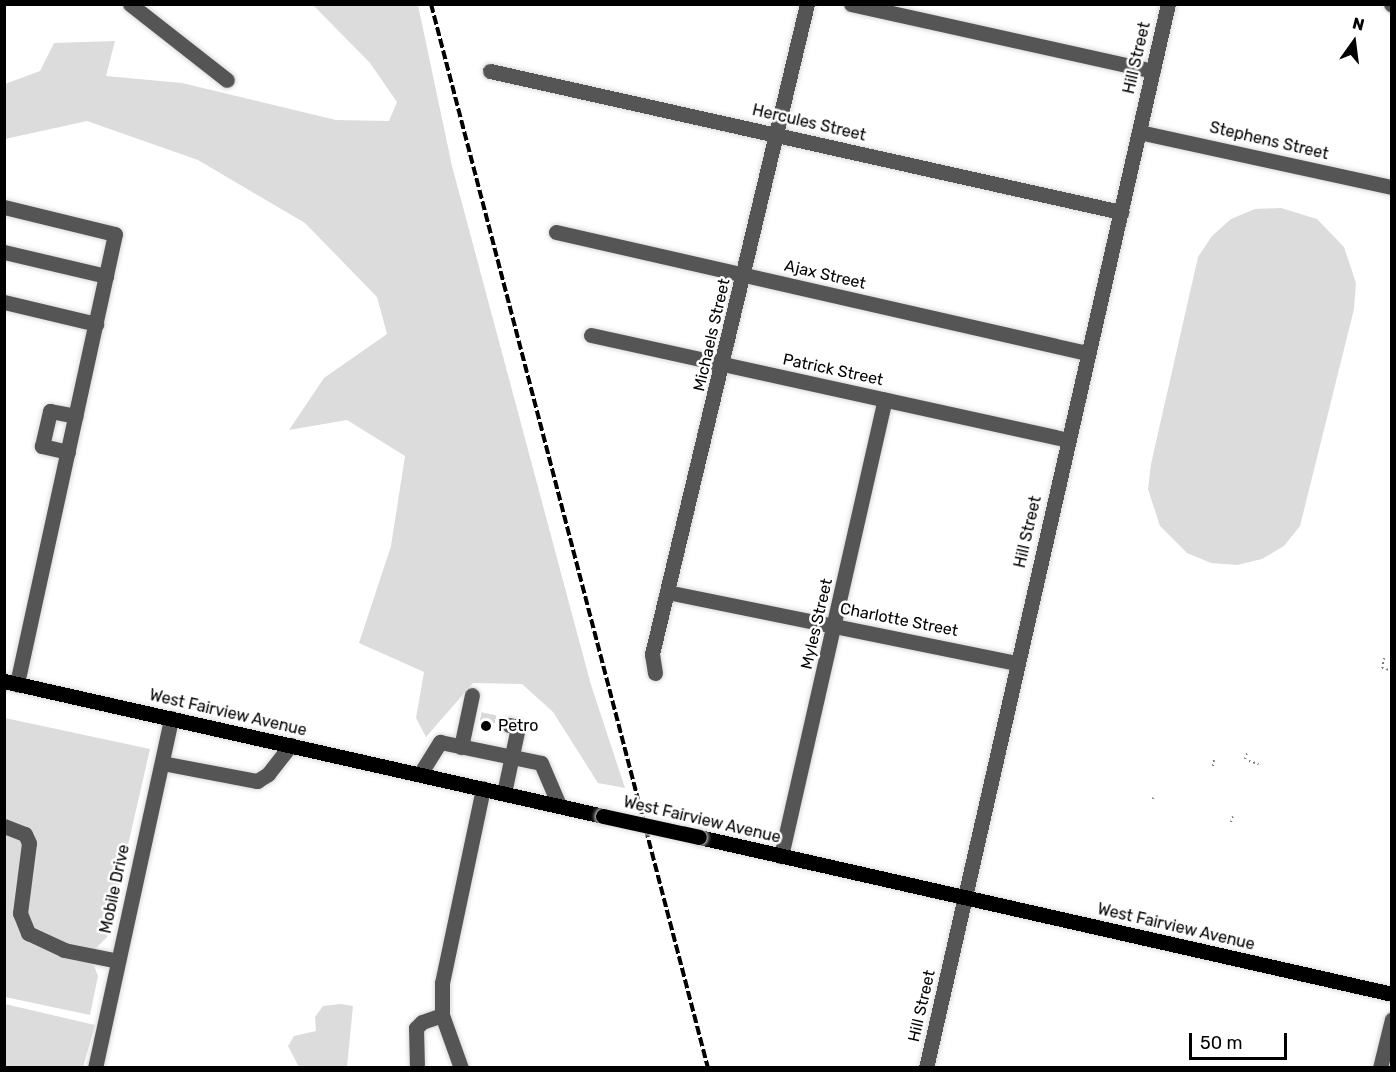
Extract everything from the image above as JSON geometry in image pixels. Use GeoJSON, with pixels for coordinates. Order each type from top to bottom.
{"type":"FeatureCollection","features":[{"type":"Feature","properties":{"kind":"main road","name":"West Fairview Avenue"},"geometry":{"type":"LineString","coordinates":[[11,682],[1392,994]]}},
{"type":"Feature","properties":{"kind":"street"},"geometry":{"type":"LineString","coordinates":[[130,4],[227,80]]}},
{"type":"Feature","properties":{"kind":"street","name":"Michaels Street"},"geometry":{"type":"LineString","coordinates":[[654,673],[652,654],[778,135],[807,4]]}},
{"type":"Feature","properties":{"kind":"street"},"geometry":{"type":"LineString","coordinates":[[851,4],[1153,71]]}},
{"type":"Feature","properties":{"kind":"street","name":"Hill Street"},"geometry":{"type":"LineString","coordinates":[[926,1068],[1168,4]]}},
{"type":"Feature","properties":{"kind":"street","name":"Hercules Street"},"geometry":{"type":"LineString","coordinates":[[490,71],[1121,212]]}},
{"type":"Feature","properties":{"kind":"street","name":"Stephens Street"},"geometry":{"type":"LineString","coordinates":[[1139,132],[1392,187]]}},
{"type":"Feature","properties":{"kind":"street"},"geometry":{"type":"LineString","coordinates":[[4,207],[115,234],[68,452],[11,682]]}},
{"type":"Feature","properties":{"kind":"street","name":"Ajax Street"},"geometry":{"type":"LineString","coordinates":[[556,232],[1087,353]]}},
{"type":"Feature","properties":{"kind":"street"},"geometry":{"type":"LineString","coordinates":[[4,252],[106,276]]}},
{"type":"Feature","properties":{"kind":"street"},"geometry":{"type":"LineString","coordinates":[[4,302],[96,324]]}},
{"type":"Feature","properties":{"kind":"street","name":"Patrick Street"},"geometry":{"type":"LineString","coordinates":[[591,335],[1068,440]]}},
{"type":"Feature","properties":{"kind":"street","name":"Myles Street"},"geometry":{"type":"LineString","coordinates":[[781,856],[836,626],[885,400]]}},
{"type":"Feature","properties":{"kind":"street"},"geometry":{"type":"LineString","coordinates":[[68,452],[42,446],[50,411],[76,416]]}},
{"type":"Feature","properties":{"kind":"street","name":"Charlotte Street"},"geometry":{"type":"LineString","coordinates":[[667,592],[1017,663]]}},
{"type":"Feature","properties":{"kind":"street"},"geometry":{"type":"LineString","coordinates":[[461,747],[474,718],[472,695]]}},
{"type":"Feature","properties":{"kind":"street","name":"Mobile Drive"},"geometry":{"type":"LineString","coordinates":[[95,1068],[171,718]]}},
{"type":"Feature","properties":{"kind":"street"},"geometry":{"type":"LineString","coordinates":[[504,793],[518,727],[509,725]]}},
{"type":"Feature","properties":{"kind":"street"},"geometry":{"type":"LineString","coordinates":[[420,774],[440,742],[541,763],[559,805]]}},
{"type":"Feature","properties":{"kind":"street"},"geometry":{"type":"LineString","coordinates":[[162,763],[257,781],[268,774],[291,745]]}},
{"type":"Feature","properties":{"kind":"street"},"geometry":{"type":"LineString","coordinates":[[461,1068],[442,1016],[444,956],[483,788]]}},
{"type":"Feature","properties":{"kind":"street"},"geometry":{"type":"LineString","coordinates":[[4,826],[25,834],[29,843],[20,912],[28,933],[64,950],[118,962]]}},
{"type":"Feature","properties":{"kind":"street"},"geometry":{"type":"LineString","coordinates":[[417,1068],[416,1028],[422,1022],[442,1016]]}},
{"type":"Feature","properties":{"kind":"street"},"geometry":{"type":"LineString","coordinates":[[1380,1068],[1392,1019]]}},
{"type":"Feature","properties":{"kind":"path"},"geometry":{"type":"LineString","coordinates":[[1384,658],[1382,668],[1390,670]]}},
{"type":"Feature","properties":{"kind":"path"},"geometry":{"type":"LineString","coordinates":[[1247,753],[1247,760],[1259,764]]}},
{"type":"Feature","properties":{"kind":"path"},"geometry":{"type":"LineString","coordinates":[[1213,766],[1214,760]]}},
{"type":"Feature","properties":{"kind":"path"},"geometry":{"type":"LineString","coordinates":[[1153,799],[1154,795]]}},
{"type":"Feature","properties":{"kind":"path"},"geometry":{"type":"LineString","coordinates":[[1232,822],[1233,816]]}},
{"type":"Feature","properties":{"kind":"shaded area"},"geometry":{"type":"Polygon","coordinates":[[[313,5],[418,5],[452,166],[591,685],[625,788],[598,783],[553,712],[522,684],[473,683],[426,737],[416,718],[424,672],[359,643],[391,546],[405,456],[347,420],[289,430],[324,378],[387,334],[377,297],[305,223],[198,160],[87,121],[5,139],[5,84],[40,71],[54,43],[115,41],[106,76],[182,83],[336,120],[389,121],[397,102],[370,63],[313,5]]]}},
{"type":"Feature","properties":{"kind":"shaded area"},"geometry":{"type":"Polygon","coordinates":[[[1281,208],[1317,219],[1344,247],[1356,283],[1354,309],[1300,526],[1284,546],[1262,559],[1237,565],[1211,563],[1187,553],[1160,526],[1148,489],[1151,464],[1198,257],[1212,236],[1231,219],[1255,209],[1281,208]]]}},
{"type":"Feature","properties":{"kind":"shaded area"},"geometry":{"type":"Polygon","coordinates":[[[5,718],[150,749],[107,937],[96,948],[93,963],[98,976],[90,1015],[5,997],[5,718]]]}},
{"type":"Feature","properties":{"kind":"shaded area"},"geometry":{"type":"Polygon","coordinates":[[[5,1004],[95,1025],[83,1067],[5,1067],[5,1004]]]}},
{"type":"Feature","properties":{"kind":"shaded area"},"geometry":{"type":"Polygon","coordinates":[[[341,1004],[353,1006],[347,1067],[299,1067],[288,1046],[294,1036],[316,1031],[315,1017],[323,1006],[341,1004]]]}},
{"type":"Feature","properties":{"kind":"tunnel"},"geometry":{"type":"LineString","coordinates":[[480,719],[509,725]]}},
{"type":"Feature","properties":{"kind":"railway"},"geometry":{"type":"LineString","coordinates":[[431,4],[708,1068]]}},
{"type":"Feature","properties":{"kind":"place","name":"Petro"},"geometry":{"type":"Point","coordinates":[486,726]}}]}
